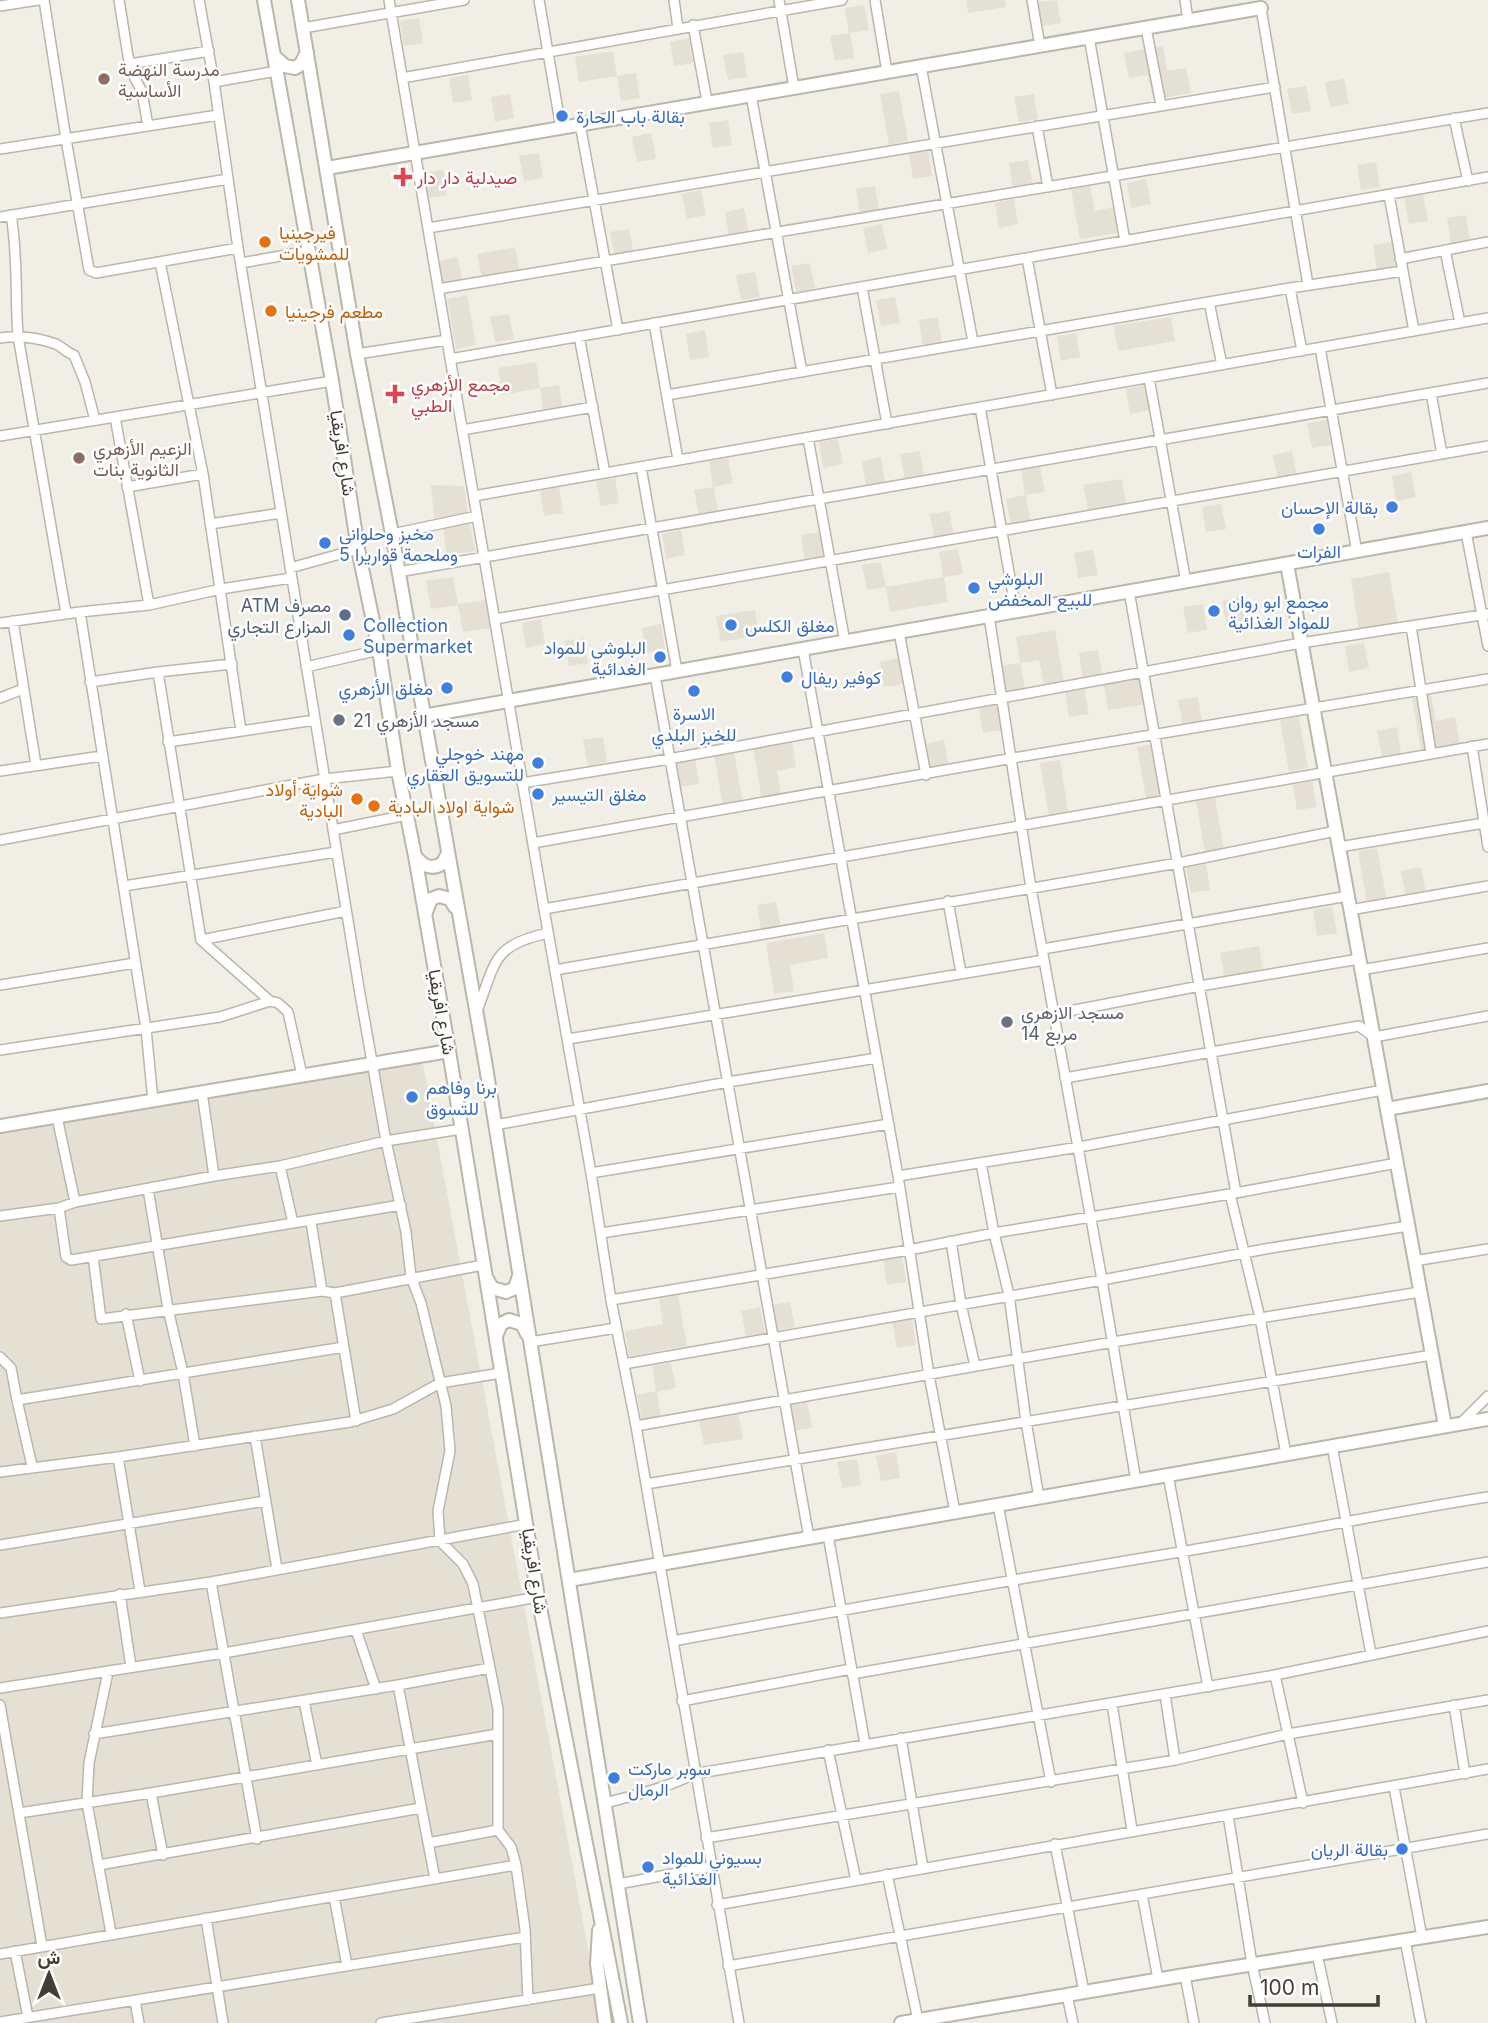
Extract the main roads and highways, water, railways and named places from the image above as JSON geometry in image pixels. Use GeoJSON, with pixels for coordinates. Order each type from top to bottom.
{"type":"FeatureCollection","features":[{"type":"Feature","properties":{"kind":"place","name":"مدرسة النهضة الأساسية"},"geometry":{"type":"Point","coordinates":[104,79]}},
{"type":"Feature","properties":{"kind":"place","name":"بقالة باب الحارة"},"geometry":{"type":"Point","coordinates":[562,116]}},
{"type":"Feature","properties":{"kind":"place","name":"صيدلية دار دار"},"geometry":{"type":"Point","coordinates":[403,177]}},
{"type":"Feature","properties":{"kind":"place","name":"فيرجينيا للمشويات"},"geometry":{"type":"Point","coordinates":[265,242]}},
{"type":"Feature","properties":{"kind":"place","name":"مطعم فرجينيا"},"geometry":{"type":"Point","coordinates":[271,311]}},
{"type":"Feature","properties":{"kind":"place","name":"مجمع الأزهري الطبي"},"geometry":{"type":"Point","coordinates":[395,394]}},
{"type":"Feature","properties":{"kind":"place","name":"الزعيم الأزهري الثانوية بنات"},"geometry":{"type":"Point","coordinates":[79,458]}},
{"type":"Feature","properties":{"kind":"place","name":"بقالة الإحسان"},"geometry":{"type":"Point","coordinates":[1392,507]}},
{"type":"Feature","properties":{"kind":"place","name":"الفرات"},"geometry":{"type":"Point","coordinates":[1319,529]}},
{"type":"Feature","properties":{"kind":"place","name":"مخبز وحلواني وملحمة قواريرا 5"},"geometry":{"type":"Point","coordinates":[325,543]}},
{"type":"Feature","properties":{"kind":"place","name":"البلوشي للبيع المخفض"},"geometry":{"type":"Point","coordinates":[974,588]}},
{"type":"Feature","properties":{"kind":"place","name":"مجمع ابو روان للمواد الغذائية"},"geometry":{"type":"Point","coordinates":[1214,611]}},
{"type":"Feature","properties":{"kind":"place","name":"ATM مصرف المزارع التجاري"},"geometry":{"type":"Point","coordinates":[345,615]}},
{"type":"Feature","properties":{"kind":"place","name":"مغلق الكلس"},"geometry":{"type":"Point","coordinates":[731,625]}},
{"type":"Feature","properties":{"kind":"place","name":"Collection Supermarket"},"geometry":{"type":"Point","coordinates":[349,635]}},
{"type":"Feature","properties":{"kind":"place","name":"البلوشي للمواد الغدائية"},"geometry":{"type":"Point","coordinates":[660,657]}},
{"type":"Feature","properties":{"kind":"place","name":"كوفير ريفال"},"geometry":{"type":"Point","coordinates":[787,677]}},
{"type":"Feature","properties":{"kind":"place","name":"مغلق الأزهري"},"geometry":{"type":"Point","coordinates":[447,688]}},
{"type":"Feature","properties":{"kind":"place","name":"الاسرة للخبز البلدي"},"geometry":{"type":"Point","coordinates":[694,691]}},
{"type":"Feature","properties":{"kind":"place","name":"مسجد الأزهري 21"},"geometry":{"type":"Point","coordinates":[339,720]}},
{"type":"Feature","properties":{"kind":"place","name":"مهند خوجلي للتسويق العقاري"},"geometry":{"type":"Point","coordinates":[538,763]}},
{"type":"Feature","properties":{"kind":"place","name":"مغلق التيسير"},"geometry":{"type":"Point","coordinates":[538,794]}},
{"type":"Feature","properties":{"kind":"place","name":"شواية أولاد البادية"},"geometry":{"type":"Point","coordinates":[357,799]}},
{"type":"Feature","properties":{"kind":"place","name":"شواية اولاد البادية"},"geometry":{"type":"Point","coordinates":[374,806]}},
{"type":"Feature","properties":{"kind":"place","name":"مسجد الازهري مربع 14"},"geometry":{"type":"Point","coordinates":[1007,1022]}},
{"type":"Feature","properties":{"kind":"place","name":"برنا وفاهم للتسوق"},"geometry":{"type":"Point","coordinates":[412,1097]}},
{"type":"Feature","properties":{"kind":"place","name":"سوبر ماركت الرمال"},"geometry":{"type":"Point","coordinates":[614,1778]}},
{"type":"Feature","properties":{"kind":"place","name":"بقالة الريان"},"geometry":{"type":"Point","coordinates":[1402,1849]}},
{"type":"Feature","properties":{"kind":"place","name":"بسيوني للمواد الغذائية"},"geometry":{"type":"Point","coordinates":[648,1867]}}]}
